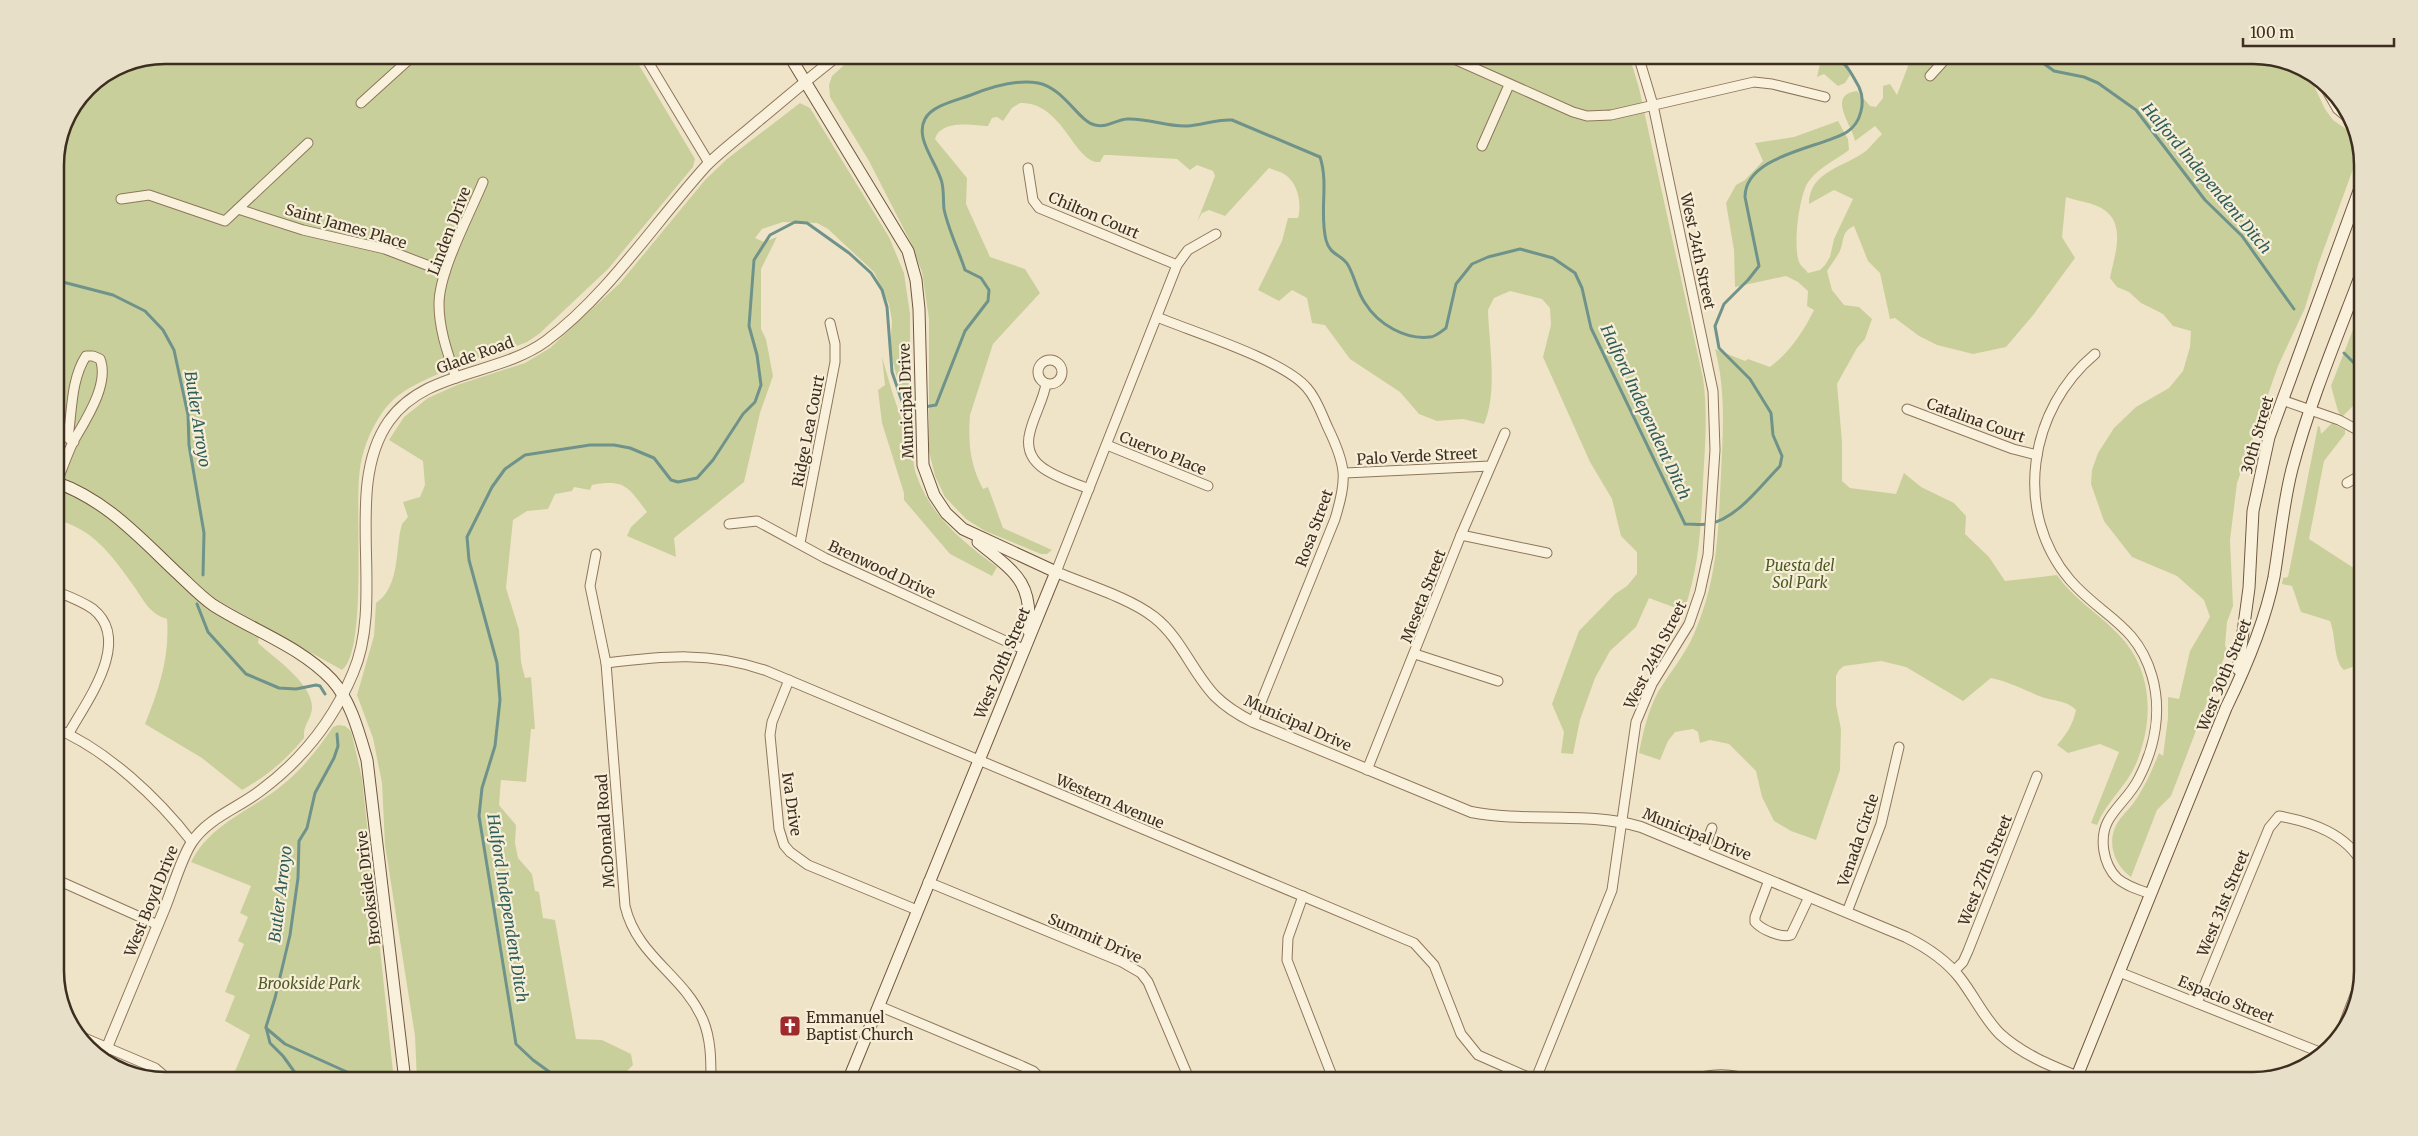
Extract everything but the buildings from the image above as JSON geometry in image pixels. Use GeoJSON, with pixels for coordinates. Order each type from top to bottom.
{"type":"FeatureCollection","features":[{"type":"Feature","properties":{"kind":"main road","name":"Municipal Drive"},"geometry":{"type":"LineString","coordinates":[[795,64],[908,251],[916,280],[919,310],[923,465],[934,495],[946,513],[963,529],[1056,572]]}},
{"type":"Feature","properties":{"kind":"main road","name":"30th Street"},"geometry":{"type":"LineString","coordinates":[[2226,708],[2242,658],[2255,502],[2269,437],[2354,204]]}},
{"type":"Feature","properties":{"kind":"main road","name":"West 30th Street"},"geometry":{"type":"LineString","coordinates":[[2079,1072],[2226,708],[2245,670],[2264,615],[2274,578],[2291,472],[2310,410],[2354,293]]}},
{"type":"Feature","properties":{"kind":"main road","name":"Brookside Drive"},"geometry":{"type":"LineString","coordinates":[[64,486],[102,505],[126,524],[212,604],[307,659],[333,682],[343,697],[356,724],[368,760],[404,1072]]}},
{"type":"Feature","properties":{"kind":"main road"},"geometry":{"type":"LineString","coordinates":[[963,529],[1022,582],[1028,600],[1029,620],[1025,644]]}},
{"type":"Feature","properties":{"kind":"main road","name":"West 20th Street"},"geometry":{"type":"LineString","coordinates":[[852,1072],[1056,572]]}},
{"type":"Feature","properties":{"kind":"street"},"geometry":{"type":"LineString","coordinates":[[361,103],[404,64]]}},
{"type":"Feature","properties":{"kind":"street"},"geometry":{"type":"LineString","coordinates":[[649,64],[709,163]]}},
{"type":"Feature","properties":{"kind":"street","name":"Glade Road"},"geometry":{"type":"LineString","coordinates":[[343,697],[355,669],[364,637],[368,485],[375,447],[389,421],[409,400],[422,391],[515,358],[545,341],[614,275],[709,163],[828,64]]}},
{"type":"Feature","properties":{"kind":"street"},"geometry":{"type":"LineString","coordinates":[[1464,64],[1509,85],[1587,116],[1611,115],[1754,82],[1772,84],[1825,97]]}},
{"type":"Feature","properties":{"kind":"street","name":"West 24th Street"},"geometry":{"type":"LineString","coordinates":[[1539,1072],[1608,904],[1614,877],[1636,722],[1652,684],[1683,637],[1700,592],[1710,540],[1715,450],[1714,399],[1710,368],[1653,105],[1641,64]]}},
{"type":"Feature","properties":{"kind":"street"},"geometry":{"type":"LineString","coordinates":[[1930,76],[1941,64]]}},
{"type":"Feature","properties":{"kind":"street"},"geometry":{"type":"LineString","coordinates":[[1482,146],[1509,85]]}},
{"type":"Feature","properties":{"kind":"street"},"geometry":{"type":"LineString","coordinates":[[121,199],[149,195],[225,221],[308,143]]}},
{"type":"Feature","properties":{"kind":"street","name":"Chilton Court"},"geometry":{"type":"LineString","coordinates":[[1028,168],[1033,200],[1039,208],[1177,265]]}},
{"type":"Feature","properties":{"kind":"street","name":"Linden Drive"},"geometry":{"type":"LineString","coordinates":[[456,378],[442,333],[439,302],[446,272],[483,182]]}},
{"type":"Feature","properties":{"kind":"street","name":"Saint James Place"},"geometry":{"type":"LineString","coordinates":[[238,209],[303,230],[385,249],[446,272]]}},
{"type":"Feature","properties":{"kind":"street","name":"West 20th Street"},"geometry":{"type":"LineString","coordinates":[[1056,572],[1177,265],[1183,256],[1198,243],[1216,234]]}},
{"type":"Feature","properties":{"kind":"street","name":"Rosa Street"},"geometry":{"type":"LineString","coordinates":[[1157,317],[1272,364],[1298,378],[1308,389],[1335,442],[1345,473],[1343,494],[1335,519],[1253,722]]}},
{"type":"Feature","properties":{"kind":"street","name":"Ridge Lea Court"},"geometry":{"type":"LineString","coordinates":[[800,543],[835,362],[835,344],[830,323]]}},
{"type":"Feature","properties":{"kind":"street"},"geometry":{"type":"LineString","coordinates":[[2095,354],[2074,373],[2055,400],[2044,427],[2037,455],[2034,479],[2036,505],[2040,523],[2049,546],[2070,580],[2118,620],[2130,634],[2147,662],[2153,679],[2156,719],[2148,756],[2134,787],[2107,824],[2103,844],[2106,858],[2115,876],[2131,887],[2151,894]]}},
{"type":"Feature","properties":{"kind":"street"},"geometry":{"type":"LineString","coordinates":[[64,464],[74,442],[81,432],[102,379],[103,366],[100,359],[92,356],[86,356],[79,367],[76,380],[68,438],[74,442]]}},
{"type":"Feature","properties":{"kind":"street"},"geometry":{"type":"LineString","coordinates":[[1046,384],[1044,396],[1030,431],[1028,442],[1031,456],[1047,471],[1089,489]]}},
{"type":"Feature","properties":{"kind":"street"},"geometry":{"type":"LineString","coordinates":[[2282,400],[2339,420],[2354,428]]}},
{"type":"Feature","properties":{"kind":"street","name":"Catalina Court"},"geometry":{"type":"LineString","coordinates":[[1907,409],[2014,449],[2037,455]]}},
{"type":"Feature","properties":{"kind":"street","name":"Meseta Street"},"geometry":{"type":"LineString","coordinates":[[1367,770],[1461,535],[1505,433]]}},
{"type":"Feature","properties":{"kind":"street","name":"Cuervo Place"},"geometry":{"type":"LineString","coordinates":[[1107,445],[1208,486]]}},
{"type":"Feature","properties":{"kind":"street","name":"Palo Verde Street"},"geometry":{"type":"LineString","coordinates":[[1345,473],[1490,466]]}},
{"type":"Feature","properties":{"kind":"street"},"geometry":{"type":"LineString","coordinates":[[2347,483],[2354,479]]}},
{"type":"Feature","properties":{"kind":"street","name":"Brenwood Drive"},"geometry":{"type":"LineString","coordinates":[[729,524],[756,522],[800,543],[825,558],[1025,644]]}},
{"type":"Feature","properties":{"kind":"street"},"geometry":{"type":"LineString","coordinates":[[1461,535],[1547,553]]}},
{"type":"Feature","properties":{"kind":"street","name":"McDonald Road"},"geometry":{"type":"LineString","coordinates":[[596,554],[590,586],[606,663],[626,911],[630,925],[640,942],[691,1000],[702,1019],[709,1042],[711,1072]]}},
{"type":"Feature","properties":{"kind":"street","name":"Municipal Drive"},"geometry":{"type":"LineString","coordinates":[[1056,572],[1132,604],[1153,616],[1170,633],[1215,696],[1232,710],[1253,722],[1452,805],[1493,816],[1621,821],[1703,852],[1918,943],[1954,971],[2000,1033],[2029,1055],[2062,1072]]}},
{"type":"Feature","properties":{"kind":"street"},"geometry":{"type":"LineString","coordinates":[[64,594],[94,610],[104,622],[110,647],[105,670],[69,733]]}},
{"type":"Feature","properties":{"kind":"street"},"geometry":{"type":"LineString","coordinates":[[1415,654],[1498,682]]}},
{"type":"Feature","properties":{"kind":"street","name":"Western Avenue"},"geometry":{"type":"LineString","coordinates":[[606,663],[659,656],[692,655],[740,662],[789,680],[1414,943],[1434,965],[1462,1034],[1478,1055],[1515,1072]]}},
{"type":"Feature","properties":{"kind":"street","name":"Iva Drive"},"geometry":{"type":"LineString","coordinates":[[789,680],[772,722],[770,735],[778,829],[784,846],[803,862],[917,910]]}},
{"type":"Feature","properties":{"kind":"street","name":"West Boyd Drive"},"geometry":{"type":"LineString","coordinates":[[105,1052],[192,842],[222,814],[258,793],[297,760],[331,717],[343,697]]}},
{"type":"Feature","properties":{"kind":"street"},"geometry":{"type":"LineString","coordinates":[[64,731],[124,772],[168,810],[192,842]]}},
{"type":"Feature","properties":{"kind":"street","name":"Venada Circle"},"geometry":{"type":"LineString","coordinates":[[1846,912],[1881,824],[1899,747]]}},
{"type":"Feature","properties":{"kind":"street","name":"West 27th Street"},"geometry":{"type":"LineString","coordinates":[[1954,971],[1963,962],[1968,951],[2037,776]]}},
{"type":"Feature","properties":{"kind":"street","name":"West 31st Street"},"geometry":{"type":"LineString","coordinates":[[2197,1003],[2269,828],[2278,816],[2293,818],[2333,834],[2354,850]]}},
{"type":"Feature","properties":{"kind":"street"},"geometry":{"type":"LineString","coordinates":[[1703,852],[1712,828]]}},
{"type":"Feature","properties":{"kind":"street"},"geometry":{"type":"LineString","coordinates":[[1769,880],[1754,917],[1755,922],[1762,928],[1782,935],[1791,935],[1809,896]]}},
{"type":"Feature","properties":{"kind":"street","name":"Summit Drive"},"geometry":{"type":"LineString","coordinates":[[928,882],[1122,962],[1141,973],[1154,991],[1186,1072]]}},
{"type":"Feature","properties":{"kind":"street"},"geometry":{"type":"LineString","coordinates":[[64,883],[158,925]]}},
{"type":"Feature","properties":{"kind":"street"},"geometry":{"type":"LineString","coordinates":[[1304,896],[1288,938],[1287,960],[1331,1072]]}},
{"type":"Feature","properties":{"kind":"street","name":"Espacio Street"},"geometry":{"type":"LineString","coordinates":[[2118,972],[2315,1050]]}},
{"type":"Feature","properties":{"kind":"street"},"geometry":{"type":"LineString","coordinates":[[878,1006],[1034,1072]]}},
{"type":"Feature","properties":{"kind":"street"},"geometry":{"type":"LineString","coordinates":[[90,1040],[147,1064],[159,1072]]}},
{"type":"Feature","properties":{"kind":"green space"},"geometry":{"type":"Polygon","coordinates":[[[165,64],[638,64],[695,159],[693,167],[608,269],[539,334],[527,342],[456,367],[419,383],[392,401],[380,416],[367,442],[360,469],[358,608],[355,636],[350,657],[342,670],[210,596],[106,501],[64,480],[64,158],[71,126],[93,93],[126,71],[145,66],[165,64]]]}},
{"type":"Feature","properties":{"kind":"green space"},"geometry":{"type":"Polygon","coordinates":[[[845,64],[1632,64],[1639,88],[1703,378],[1706,430],[1700,531],[1693,579],[1684,611],[1649,598],[1636,627],[1610,651],[1595,678],[1580,720],[1573,754],[1561,753],[1564,732],[1552,704],[1579,631],[1615,594],[1627,586],[1637,574],[1637,552],[1621,536],[1612,499],[1590,462],[1543,357],[1551,325],[1550,308],[1542,299],[1510,291],[1494,298],[1488,310],[1492,383],[1491,397],[1484,424],[1463,419],[1437,421],[1419,414],[1400,392],[1350,359],[1325,325],[1312,323],[1307,298],[1292,290],[1279,301],[1258,290],[1282,241],[1288,218],[1298,218],[1298,194],[1293,182],[1289,178],[1269,168],[1225,216],[1209,210],[1202,213],[1197,222],[1215,176],[1213,171],[1197,165],[1190,170],[1177,159],[1104,155],[1100,162],[1091,160],[1047,112],[1035,105],[1020,103],[1012,108],[1003,121],[997,117],[992,118],[988,126],[966,124],[950,126],[938,133],[935,139],[967,178],[966,204],[990,257],[1025,269],[1040,293],[993,344],[970,415],[969,435],[975,471],[983,489],[988,487],[1003,528],[1052,550],[1047,554],[1041,554],[985,531],[966,519],[945,497],[935,476],[929,451],[929,319],[922,272],[911,243],[869,161],[830,97],[829,85],[832,76],[845,64]]]}},
{"type":"Feature","properties":{"kind":"green space"},"geometry":{"type":"Polygon","coordinates":[[[1820,64],[1847,64],[1852,72],[1845,83],[1838,86],[1824,74],[1817,77],[1820,64]]]}},
{"type":"Feature","properties":{"kind":"green space","name":"Puesta del Sol Park"},"geometry":{"type":"Polygon","coordinates":[[[1907,64],[2267,65],[2292,71],[2313,84],[2325,109],[2333,120],[2349,132],[2354,166],[2318,265],[2305,308],[2278,366],[2237,483],[2230,540],[2233,606],[2227,622],[2225,645],[2227,650],[2171,796],[2157,810],[2131,877],[2120,865],[2113,851],[2112,843],[2115,827],[2135,801],[2159,753],[2163,756],[2168,718],[2168,697],[2179,699],[2190,651],[2210,617],[2204,600],[2177,576],[2132,557],[2104,521],[2091,484],[2092,470],[2098,453],[2114,428],[2136,407],[2169,388],[2183,371],[2190,347],[2191,331],[2173,326],[2163,314],[2141,303],[2129,292],[2117,287],[2110,278],[2117,241],[2115,223],[2103,209],[2066,197],[2062,237],[2075,258],[2034,314],[2006,347],[1973,354],[1937,345],[1919,336],[1895,318],[1890,319],[1880,273],[1868,261],[1854,226],[1845,234],[1841,249],[1827,271],[1832,290],[1844,305],[1859,307],[1872,319],[1865,339],[1857,348],[1837,384],[1842,442],[1842,481],[1850,488],[1896,494],[1904,473],[1921,487],[1954,503],[1966,516],[1965,534],[1989,557],[2005,581],[2057,575],[2077,597],[2114,630],[2127,644],[2137,660],[2147,693],[2148,711],[2142,747],[2132,772],[2105,809],[2097,825],[2091,823],[2119,752],[2100,744],[2068,753],[2057,745],[2069,729],[2076,710],[2064,702],[2044,698],[1991,678],[1963,701],[1906,667],[1881,661],[1844,666],[1839,670],[1836,676],[1836,705],[1841,729],[1840,770],[1816,840],[1791,831],[1774,821],[1762,797],[1756,771],[1729,744],[1710,740],[1700,743],[1698,732],[1693,729],[1675,732],[1668,741],[1660,760],[1639,753],[1651,707],[1658,692],[1694,634],[1708,594],[1712,574],[1719,516],[1723,427],[1721,380],[1715,349],[1745,361],[1748,359],[1770,367],[1784,355],[1795,341],[1814,310],[1807,306],[1808,291],[1798,282],[1786,276],[1735,287],[1734,250],[1726,203],[1736,185],[1745,180],[1763,161],[1755,143],[1794,137],[1838,121],[1848,139],[1849,150],[1823,168],[1809,181],[1802,197],[1798,222],[1797,247],[1800,264],[1808,273],[1820,270],[1830,257],[1834,239],[1853,199],[1834,190],[1809,204],[1815,184],[1830,171],[1858,157],[1882,134],[1875,126],[1855,141],[1843,111],[1843,98],[1857,91],[1870,106],[1876,107],[1883,98],[1883,86],[1890,84],[1897,95],[1907,64]]]}},
{"type":"Feature","properties":{"kind":"green space"},"geometry":{"type":"Polygon","coordinates":[[[800,103],[810,108],[889,237],[904,273],[910,314],[910,418],[904,405],[890,351],[892,321],[889,304],[874,272],[828,229],[817,223],[783,222],[762,229],[755,238],[764,242],[777,237],[761,269],[761,329],[766,339],[773,376],[760,413],[744,482],[674,538],[676,557],[627,536],[631,527],[647,512],[630,491],[619,484],[603,483],[592,485],[590,490],[574,487],[572,491],[555,494],[548,509],[527,511],[513,520],[506,588],[519,630],[521,662],[525,678],[531,677],[535,729],[531,729],[526,782],[501,780],[499,805],[516,825],[515,843],[518,858],[532,874],[535,891],[539,892],[543,918],[555,920],[576,1039],[602,1040],[631,1054],[633,1065],[626,1072],[417,1072],[415,1036],[385,845],[382,783],[373,738],[357,695],[374,636],[376,603],[383,597],[392,580],[402,524],[408,517],[403,502],[420,497],[425,485],[423,461],[389,440],[404,417],[428,398],[457,385],[525,363],[550,348],[620,283],[705,180],[727,159],[800,103]]]}},
{"type":"Feature","properties":{"kind":"green space"},"geometry":{"type":"Polygon","coordinates":[[[2354,327],[2354,405],[2342,417],[2338,411],[2331,386],[2354,327]]]}},
{"type":"Feature","properties":{"kind":"green space"},"geometry":{"type":"Polygon","coordinates":[[[882,357],[911,444],[915,470],[922,489],[930,503],[949,527],[997,567],[992,576],[950,554],[904,500],[904,493],[882,423],[878,390],[885,385],[882,357]]]}},
{"type":"Feature","properties":{"kind":"green space"},"geometry":{"type":"Polygon","coordinates":[[[2332,423],[2345,430],[2345,434],[2324,461],[2309,539],[2354,568],[2354,666],[2344,670],[2340,666],[2336,654],[2330,621],[2301,612],[2292,586],[2282,584],[2283,578],[2288,577],[2318,426],[2320,427],[2321,434],[2332,423]]]}},
{"type":"Feature","properties":{"kind":"green space"},"geometry":{"type":"Polygon","coordinates":[[[64,491],[89,502],[259,637],[258,643],[300,681],[307,690],[312,709],[304,738],[268,773],[242,790],[202,758],[145,724],[155,698],[165,660],[167,619],[151,610],[117,563],[100,544],[91,536],[64,522],[64,491]]]}},
{"type":"Feature","properties":{"kind":"green space","name":"Brookside Park"},"geometry":{"type":"Polygon","coordinates":[[[338,725],[345,726],[351,731],[362,778],[393,1072],[235,1072],[250,1035],[225,1021],[235,996],[225,992],[244,944],[238,941],[248,917],[240,913],[251,886],[191,862],[206,841],[224,824],[286,782],[311,757],[333,727],[338,725]]]}},
{"type":"Feature","properties":{"kind":"waterway","name":"Halford Independent Ditch"},"geometry":{"type":"LineString","coordinates":[[924,407],[936,405],[965,331],[988,301],[989,290],[981,278],[965,270],[946,217],[943,186],[940,176],[924,143],[922,127],[928,114],[953,101],[1004,84],[1038,83],[1056,91],[1083,118],[1095,125],[1108,125],[1127,119],[1179,126],[1232,120],[1320,157],[1324,177],[1323,219],[1328,245],[1348,265],[1360,294],[1370,311],[1385,324],[1402,333],[1411,336],[1430,337],[1446,328],[1456,284],[1472,264],[1488,257],[1520,249],[1553,258],[1575,273],[1582,288],[1591,328],[1685,524],[1709,524],[1720,521],[1739,508],[1757,491],[1780,466],[1782,456],[1773,435],[1771,413],[1750,379],[1719,348],[1715,326],[1724,304],[1759,266],[1745,197],[1748,183],[1757,171],[1770,162],[1835,138],[1852,128],[1859,118],[1862,99],[1859,87],[1844,64]]}},
{"type":"Feature","properties":{"kind":"waterway","name":"Halford Independent Ditch"},"geometry":{"type":"LineString","coordinates":[[2044,64],[2054,71],[2084,77],[2098,83],[2136,110],[2205,200],[2242,236],[2294,309]]}},
{"type":"Feature","properties":{"kind":"waterway","name":"Halford Independent Ditch"},"geometry":{"type":"LineString","coordinates":[[550,1072],[516,1044],[479,816],[482,788],[495,746],[500,700],[497,663],[469,560],[467,537],[492,487],[505,469],[525,455],[590,445],[614,445],[630,448],[654,458],[671,480],[678,482],[697,478],[713,460],[743,414],[755,402],[761,385],[757,355],[749,326],[754,260],[770,235],[795,222],[807,223],[849,253],[871,273],[882,290],[887,307],[892,372],[905,410],[918,408]]}},
{"type":"Feature","properties":{"kind":"waterway","name":"Butler Arroyo"},"geometry":{"type":"LineString","coordinates":[[64,282],[113,295],[145,311],[163,330],[174,350],[188,415],[189,445],[204,533],[203,575]]}},
{"type":"Feature","properties":{"kind":"waterway","name":"Halford Independent Ditch"},"geometry":{"type":"LineString","coordinates":[[2344,353],[2354,363]]}},
{"type":"Feature","properties":{"kind":"waterway","name":"Butler Arroyo"},"geometry":{"type":"LineString","coordinates":[[197,604],[208,632],[246,674],[279,688],[296,689],[320,686],[325,694]]}},
{"type":"Feature","properties":{"kind":"waterway","name":"Butler Arroyo"},"geometry":{"type":"LineString","coordinates":[[295,1072],[283,1056],[270,1043],[266,1027],[290,935],[298,878],[299,841],[307,828],[315,793],[334,758],[338,746],[337,734]]}},
{"type":"Feature","properties":{"kind":"waterway"},"geometry":{"type":"LineString","coordinates":[[266,1028],[285,1044],[347,1072]]}},
{"type":"Feature","properties":{"kind":"place","name":"Emmanuel Baptist Church"},"geometry":{"type":"Point","coordinates":[790,1026]}}]}
